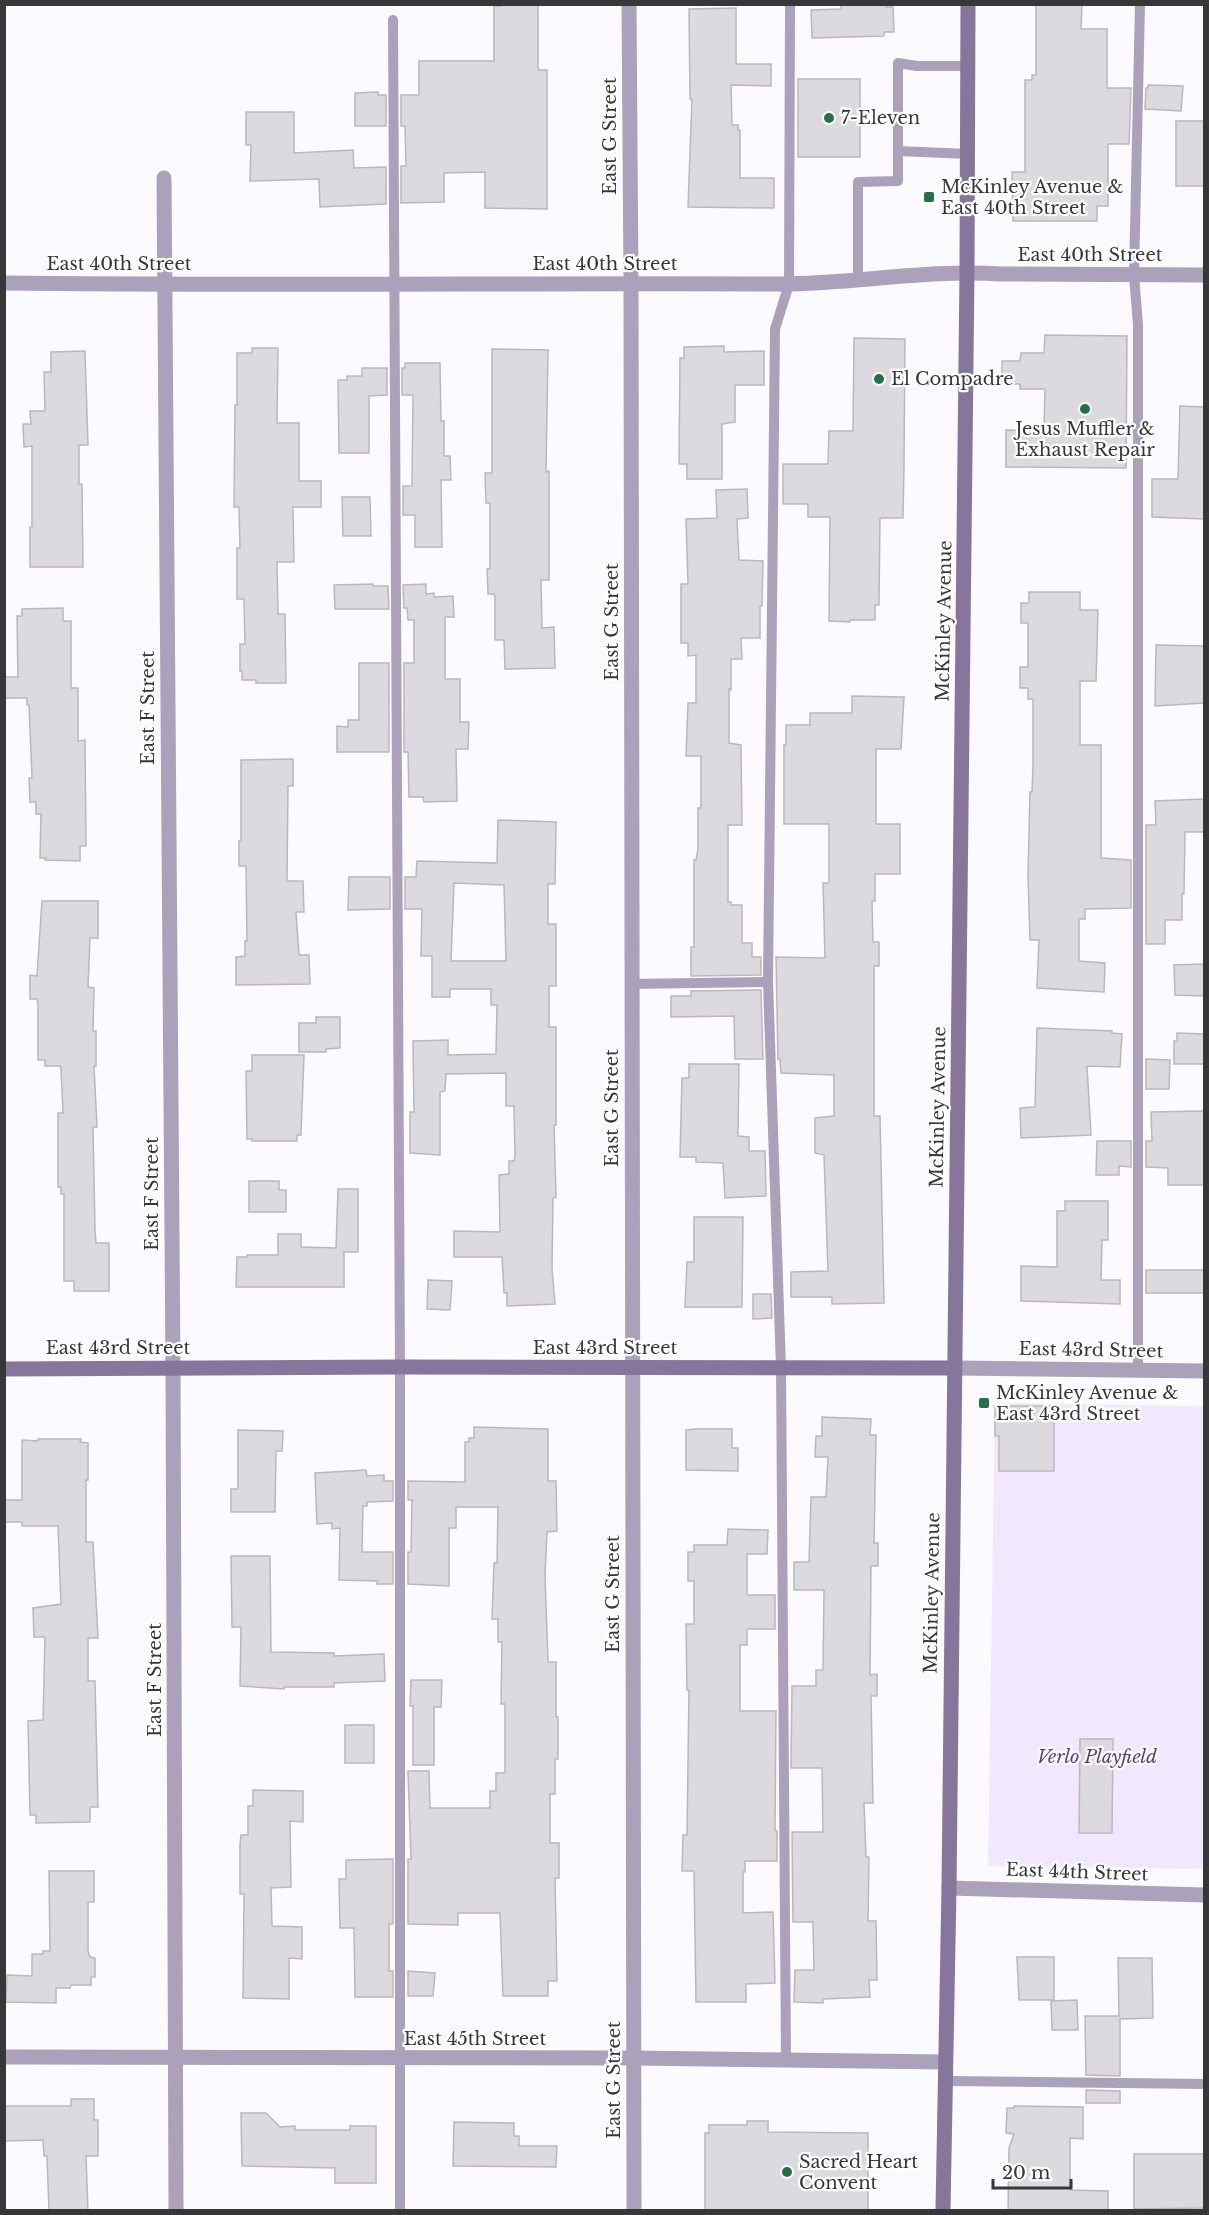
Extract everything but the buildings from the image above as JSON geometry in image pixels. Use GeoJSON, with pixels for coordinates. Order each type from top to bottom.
{"type":"FeatureCollection","features":[{"type":"Feature","properties":{"kind":"main road","name":"McKinley Avenue"},"geometry":{"type":"LineString","coordinates":[[943,2211],[949,1888],[968,4]]}},
{"type":"Feature","properties":{"kind":"main road","name":"East 43rd Street"},"geometry":{"type":"LineString","coordinates":[[4,1369],[173,1367],[954,1368]]}},
{"type":"Feature","properties":{"kind":"street","name":"East G Street"},"geometry":{"type":"LineString","coordinates":[[629,4],[634,2211]]}},
{"type":"Feature","properties":{"kind":"street","name":"East F Street"},"geometry":{"type":"LineString","coordinates":[[164,178],[173,1367],[176,2211]]}},
{"type":"Feature","properties":{"kind":"street","name":"East 40th Street"},"geometry":{"type":"LineString","coordinates":[[4,283],[789,284],[967,272],[1204,275]]}},
{"type":"Feature","properties":{"kind":"street","name":"East 43rd Street"},"geometry":{"type":"LineString","coordinates":[[954,1368],[1204,1371]]}},
{"type":"Feature","properties":{"kind":"street","name":"East 44th Street"},"geometry":{"type":"LineString","coordinates":[[949,1888],[1204,1895]]}},
{"type":"Feature","properties":{"kind":"street","name":"East 45th Street"},"geometry":{"type":"LineString","coordinates":[[4,2057],[633,2058],[945,2062]]}},
{"type":"Feature","properties":{"kind":"lane"},"geometry":{"type":"LineString","coordinates":[[786,2060],[782,1368],[768,981],[775,329],[789,284],[790,4]]}},
{"type":"Feature","properties":{"kind":"lane"},"geometry":{"type":"LineString","coordinates":[[1138,1370],[1138,325],[1134,275],[1140,4]]}},
{"type":"Feature","properties":{"kind":"lane"},"geometry":{"type":"LineString","coordinates":[[393,20],[400,1367],[398,2058],[400,2211]]}},
{"type":"Feature","properties":{"kind":"lane"},"geometry":{"type":"LineString","coordinates":[[858,279],[858,182],[898,181],[898,63],[917,66],[968,66]]}},
{"type":"Feature","properties":{"kind":"lane"},"geometry":{"type":"LineString","coordinates":[[898,151],[968,154]]}},
{"type":"Feature","properties":{"kind":"lane"},"geometry":{"type":"LineString","coordinates":[[631,984],[768,981]]}},
{"type":"Feature","properties":{"kind":"lane"},"geometry":{"type":"LineString","coordinates":[[946,2081],[1204,2084]]}},
{"type":"Feature","properties":{"kind":"green space","name":"Verlo Playfield"},"geometry":{"type":"Polygon","coordinates":[[[995,1403],[1204,1406],[1204,1869],[988,1866],[995,1403]]]}},
{"type":"Feature","properties":{"kind":"place","name":"7-Eleven"},"geometry":{"type":"Point","coordinates":[829,118]}},
{"type":"Feature","properties":{"kind":"place","name":"McKinley Avenue & East 40th Street"},"geometry":{"type":"Point","coordinates":[929,197]}},
{"type":"Feature","properties":{"kind":"place","name":"El Compadre"},"geometry":{"type":"Point","coordinates":[879,379]}},
{"type":"Feature","properties":{"kind":"place","name":"Jesus Muffler & Exhaust Repair"},"geometry":{"type":"Point","coordinates":[1085,409]}},
{"type":"Feature","properties":{"kind":"place","name":"McKinley Avenue & East 43rd Street"},"geometry":{"type":"Point","coordinates":[984,1403]}},
{"type":"Feature","properties":{"kind":"place","name":"Sacred Heart Convent"},"geometry":{"type":"Point","coordinates":[787,2172]}}]}
